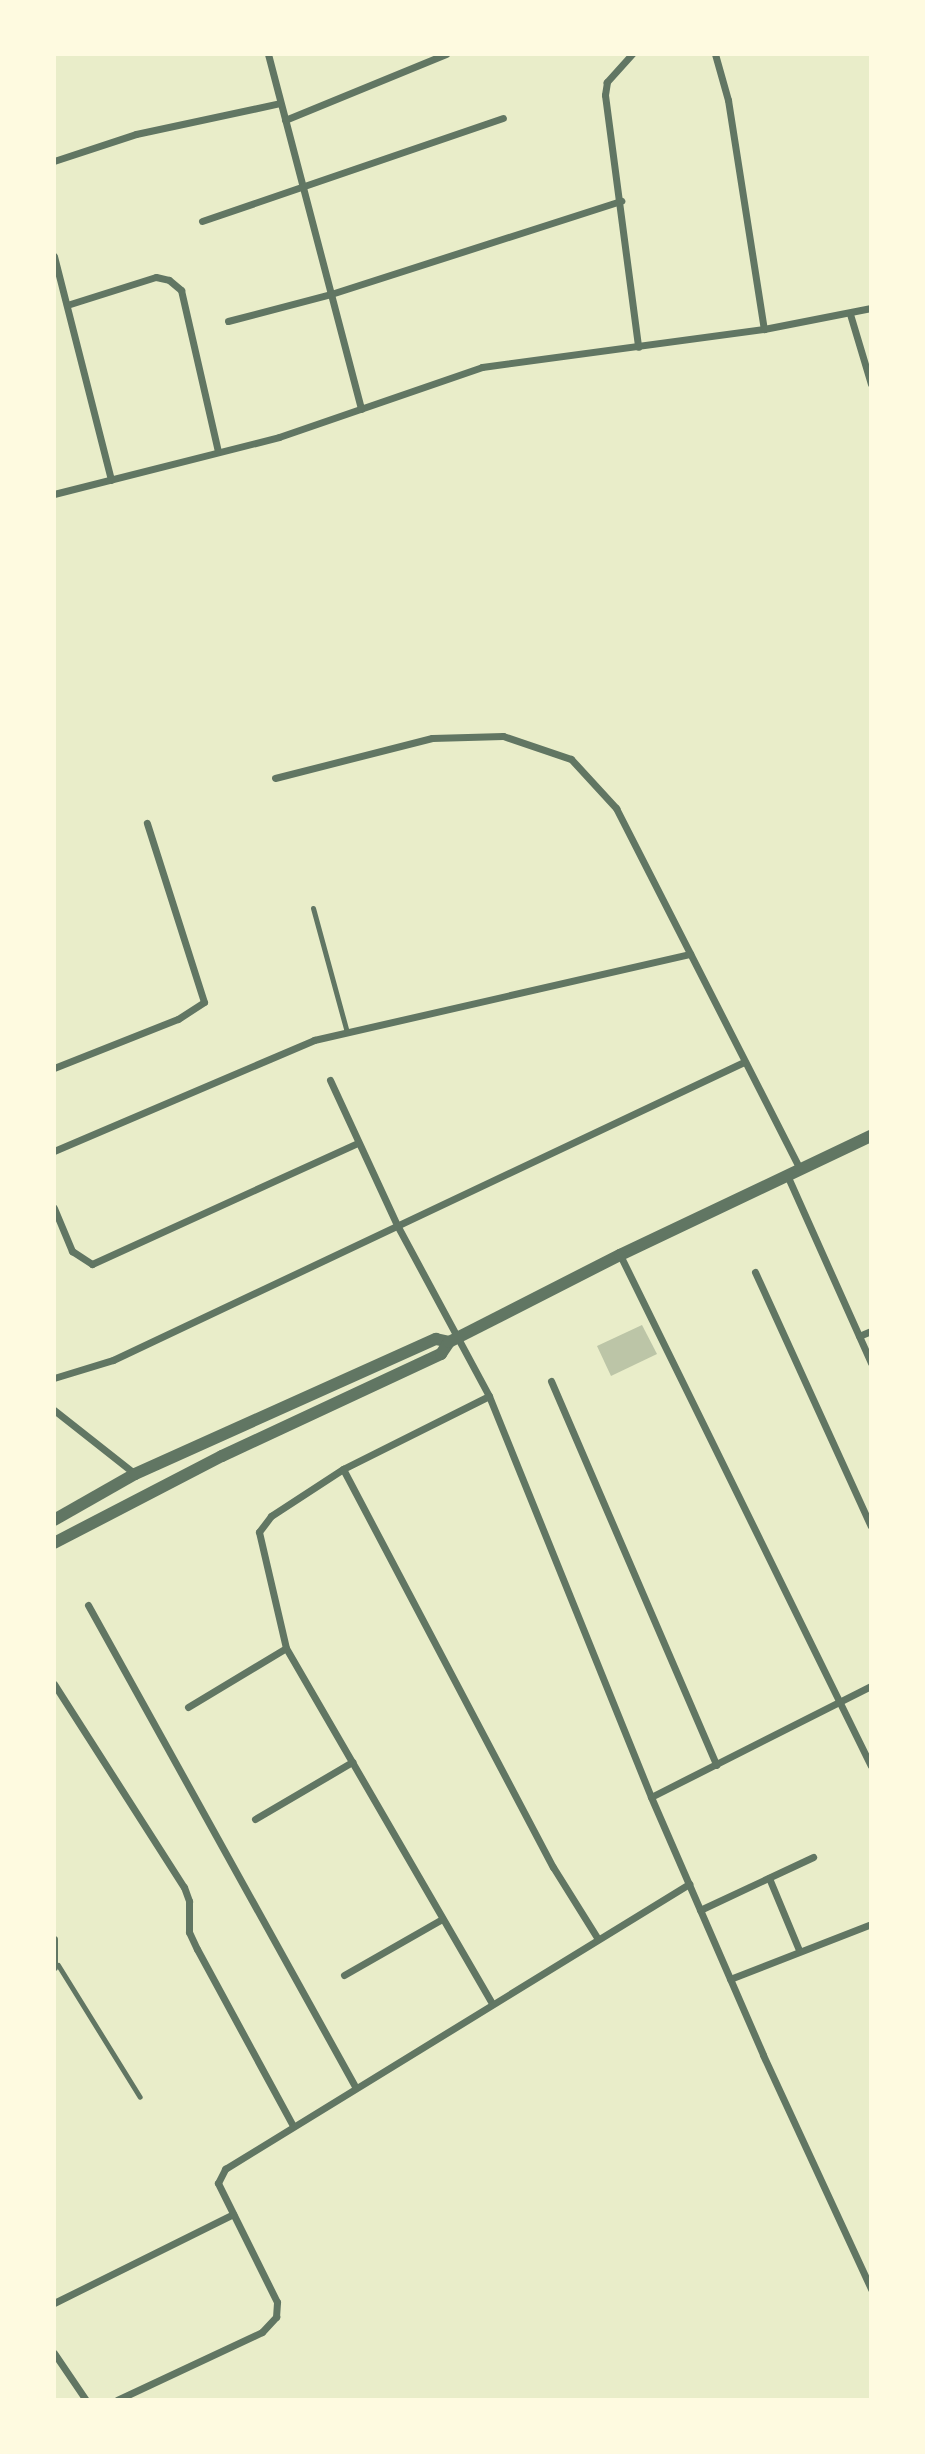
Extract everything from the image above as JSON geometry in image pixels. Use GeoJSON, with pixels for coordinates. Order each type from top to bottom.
{"type":"FeatureCollection","features":[{"type":"Feature","properties":{"kind":"street"},"geometry":{"type":"LineString","coordinates":[[268,54],[361,409]]}},
{"type":"Feature","properties":{"kind":"street"},"geometry":{"type":"LineString","coordinates":[[285,120],[446,54]]}},
{"type":"Feature","properties":{"kind":"street"},"geometry":{"type":"LineString","coordinates":[[632,54],[607,82],[604,95],[621,201],[639,347]]}},
{"type":"Feature","properties":{"kind":"street"},"geometry":{"type":"LineString","coordinates":[[715,54],[728,100],[764,329]]}},
{"type":"Feature","properties":{"kind":"street"},"geometry":{"type":"LineString","coordinates":[[54,161],[136,134],[280,103]]}},
{"type":"Feature","properties":{"kind":"street"},"geometry":{"type":"LineString","coordinates":[[202,221],[503,118]]}},
{"type":"Feature","properties":{"kind":"street"},"geometry":{"type":"LineString","coordinates":[[228,321],[331,294],[621,201]]}},
{"type":"Feature","properties":{"kind":"street"},"geometry":{"type":"LineString","coordinates":[[54,256],[111,480]]}},
{"type":"Feature","properties":{"kind":"street"},"geometry":{"type":"LineString","coordinates":[[67,305],[156,277],[181,290],[218,452]]}},
{"type":"Feature","properties":{"kind":"street"},"geometry":{"type":"LineString","coordinates":[[54,494],[218,452],[361,409],[482,367],[764,329],[871,308]]}},
{"type":"Feature","properties":{"kind":"street"},"geometry":{"type":"LineString","coordinates":[[850,314],[871,384]]}},
{"type":"Feature","properties":{"kind":"street"},"geometry":{"type":"LineString","coordinates":[[275,778],[432,738],[503,736],[571,760],[616,808],[742,1063],[800,1169]]}},
{"type":"Feature","properties":{"kind":"street"},"geometry":{"type":"LineString","coordinates":[[54,1068],[177,1018],[204,1002],[147,823]]}},
{"type":"Feature","properties":{"kind":"street"},"geometry":{"type":"LineString","coordinates":[[54,1151],[314,1040],[690,954]]}},
{"type":"Feature","properties":{"kind":"street"},"geometry":{"type":"LineString","coordinates":[[54,1378],[113,1360],[742,1063]]}},
{"type":"Feature","properties":{"kind":"street"},"geometry":{"type":"LineString","coordinates":[[330,1080],[357,1143],[453,1340],[489,1396],[651,1797],[730,1979],[871,2289]]}},
{"type":"Feature","properties":{"kind":"street"},"geometry":{"type":"LineString","coordinates":[[54,1543],[222,1456],[441,1354],[453,1340],[620,1255],[871,1136]]}},
{"type":"Feature","properties":{"kind":"street"},"geometry":{"type":"LineString","coordinates":[[54,1208],[72,1251],[92,1264],[357,1143]]}},
{"type":"Feature","properties":{"kind":"street"},"geometry":{"type":"LineString","coordinates":[[788,1175],[871,1363]]}},
{"type":"Feature","properties":{"kind":"street"},"geometry":{"type":"LineString","coordinates":[[620,1255],[871,1766]]}},
{"type":"Feature","properties":{"kind":"street"},"geometry":{"type":"LineString","coordinates":[[755,1272],[871,1526]]}},
{"type":"Feature","properties":{"kind":"street"},"geometry":{"type":"LineString","coordinates":[[859,1336],[871,1331]]}},
{"type":"Feature","properties":{"kind":"street"},"geometry":{"type":"LineString","coordinates":[[54,1520],[135,1474],[436,1339],[453,1340]]}},
{"type":"Feature","properties":{"kind":"street"},"geometry":{"type":"LineString","coordinates":[[551,1381],[716,1765]]}},
{"type":"Feature","properties":{"kind":"street"},"geometry":{"type":"LineString","coordinates":[[489,1396],[344,1469],[271,1516],[259,1532],[286,1648],[492,2004]]}},
{"type":"Feature","properties":{"kind":"street"},"geometry":{"type":"LineString","coordinates":[[54,1410],[135,1474]]}},
{"type":"Feature","properties":{"kind":"street"},"geometry":{"type":"LineString","coordinates":[[344,1469],[553,1867],[598,1939]]}},
{"type":"Feature","properties":{"kind":"street"},"geometry":{"type":"LineString","coordinates":[[88,1605],[356,2088]]}},
{"type":"Feature","properties":{"kind":"street"},"geometry":{"type":"LineString","coordinates":[[188,1707],[286,1648]]}},
{"type":"Feature","properties":{"kind":"street"},"geometry":{"type":"LineString","coordinates":[[54,1685],[184,1887],[189,1901],[189,1932],[293,2126]]}},
{"type":"Feature","properties":{"kind":"street"},"geometry":{"type":"LineString","coordinates":[[651,1797],[871,1686]]}},
{"type":"Feature","properties":{"kind":"street"},"geometry":{"type":"LineString","coordinates":[[255,1819],[352,1762]]}},
{"type":"Feature","properties":{"kind":"street"},"geometry":{"type":"LineString","coordinates":[[700,1910],[813,1857]]}},
{"type":"Feature","properties":{"kind":"street"},"geometry":{"type":"LineString","coordinates":[[769,1878],[799,1951]]}},
{"type":"Feature","properties":{"kind":"street"},"geometry":{"type":"LineString","coordinates":[[117,2400],[262,2332],[276,2317],[277,2302],[218,2183],[225,2169],[689,1884]]}},
{"type":"Feature","properties":{"kind":"street"},"geometry":{"type":"LineString","coordinates":[[344,1975],[442,1919]]}},
{"type":"Feature","properties":{"kind":"street"},"geometry":{"type":"LineString","coordinates":[[730,1979],[871,1924]]}},
{"type":"Feature","properties":{"kind":"street"},"geometry":{"type":"LineString","coordinates":[[54,1938],[56,1966]]}},
{"type":"Feature","properties":{"kind":"street"},"geometry":{"type":"LineString","coordinates":[[54,2303],[233,2214]]}},
{"type":"Feature","properties":{"kind":"street"},"geometry":{"type":"LineString","coordinates":[[54,2353],[86,2400]]}},
{"type":"Feature","properties":{"kind":"lane"},"geometry":{"type":"LineString","coordinates":[[313,908],[347,1032]]}},
{"type":"Feature","properties":{"kind":"lane"},"geometry":{"type":"LineString","coordinates":[[56,1966],[140,2097]]}},
{"type":"Feature","properties":{"kind":"building"},"geometry":{"type":"Polygon","coordinates":[[[642,1325],[657,1354],[611,1376],[597,1346],[642,1325]]]}}]}
